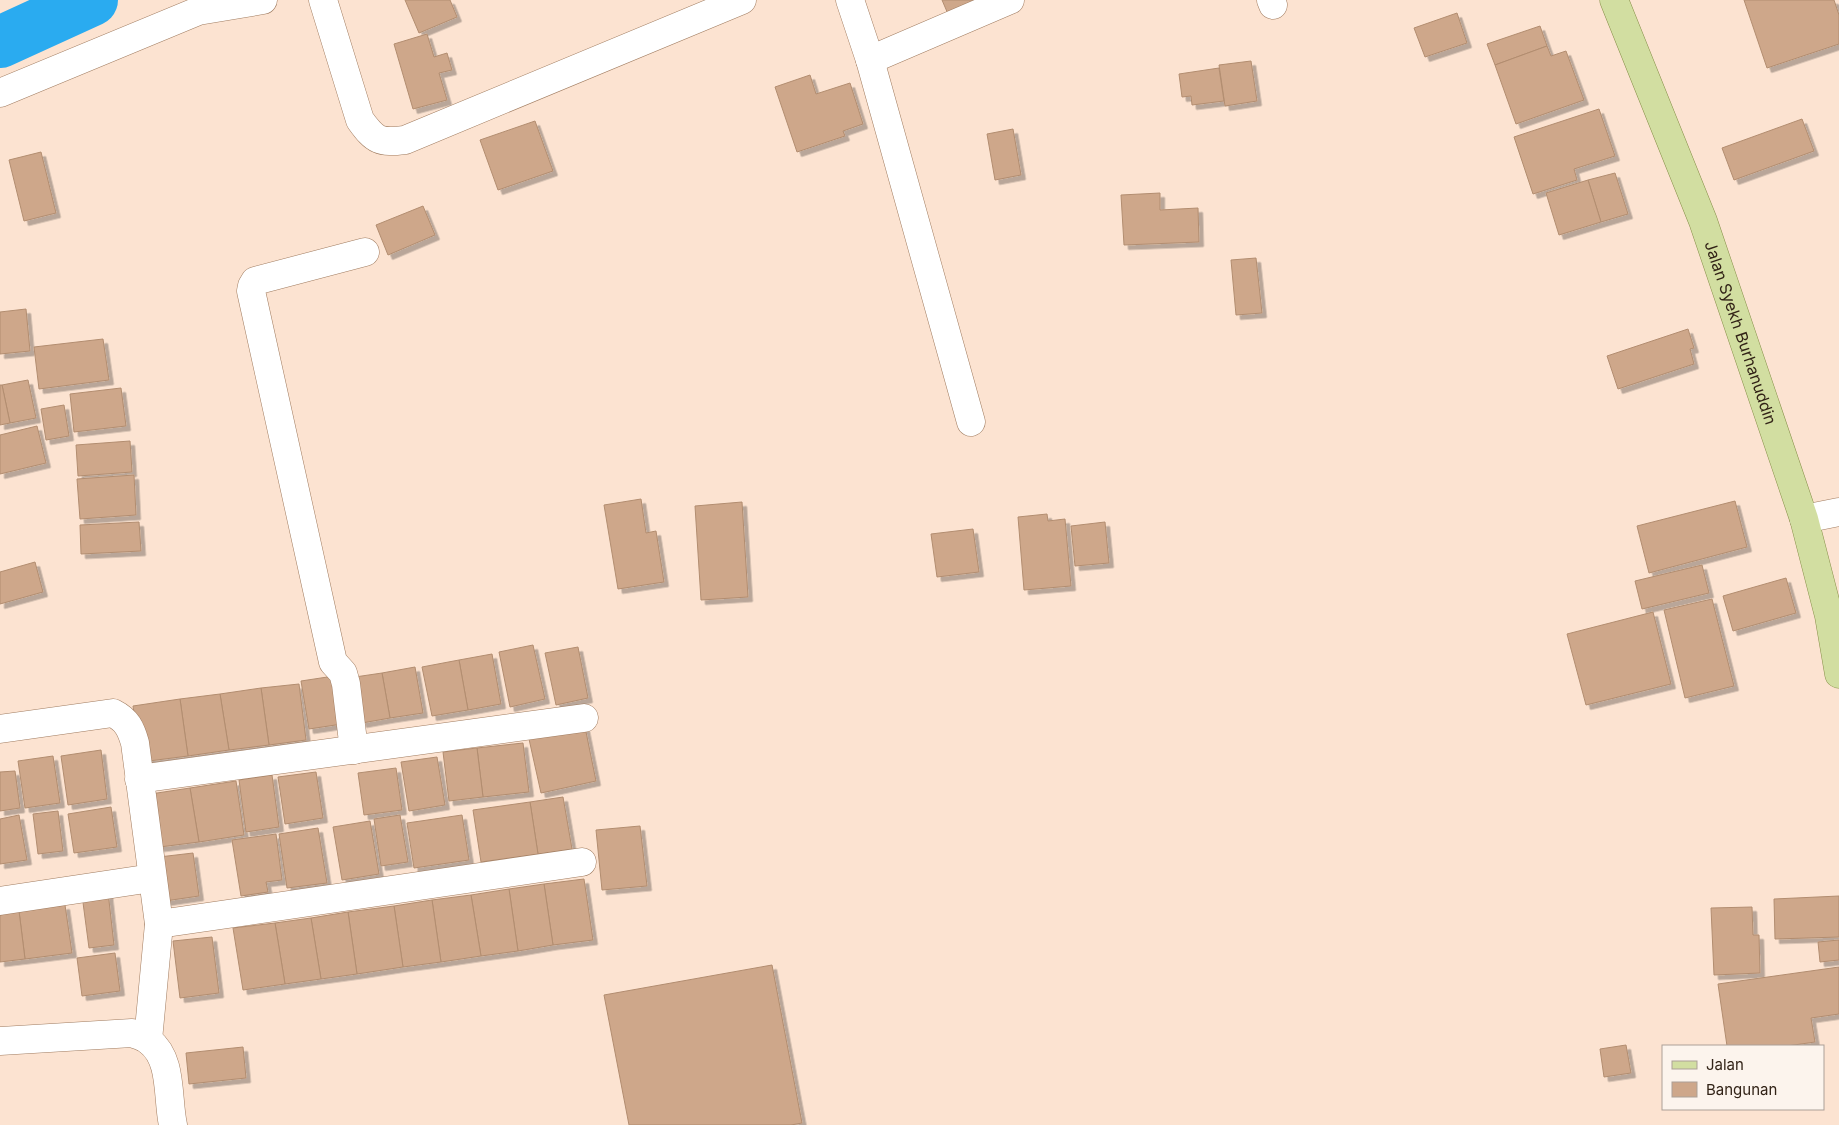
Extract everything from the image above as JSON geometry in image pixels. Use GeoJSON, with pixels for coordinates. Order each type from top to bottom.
{"type":"FeatureCollection","features":[{"type":"Feature","properties":{"kind":"main road","name":"Jalan Syekh Burhanuddin"},"geometry":{"type":"LineString","coordinates":[[1614,0],[1703,221],[1804,519],[1829,616],[1839,674]]}},
{"type":"Feature","properties":{"kind":"street"},"geometry":{"type":"LineString","coordinates":[[0,93],[198,11],[263,0]]}},
{"type":"Feature","properties":{"kind":"street"},"geometry":{"type":"LineString","coordinates":[[324,0],[360,120],[371,136],[388,142],[405,140],[742,0]]}},
{"type":"Feature","properties":{"kind":"street"},"geometry":{"type":"LineString","coordinates":[[850,0],[870,60],[971,422]]}},
{"type":"Feature","properties":{"kind":"street"},"geometry":{"type":"LineString","coordinates":[[870,60],[1010,0]]}},
{"type":"Feature","properties":{"kind":"street"},"geometry":{"type":"LineString","coordinates":[[354,750],[346,684],[343,673],[333,662],[251,291],[255,281],[365,252]]}},
{"type":"Feature","properties":{"kind":"street"},"geometry":{"type":"LineString","coordinates":[[1804,519],[1839,512]]}},
{"type":"Feature","properties":{"kind":"street"},"geometry":{"type":"LineString","coordinates":[[0,729],[113,714],[122,718],[132,730],[159,924],[148,1040]]}},
{"type":"Feature","properties":{"kind":"street"},"geometry":{"type":"LineString","coordinates":[[139,779],[584,718]]}},
{"type":"Feature","properties":{"kind":"street"},"geometry":{"type":"LineString","coordinates":[[159,924],[582,862]]}},
{"type":"Feature","properties":{"kind":"street"},"geometry":{"type":"LineString","coordinates":[[0,900],[152,878]]}},
{"type":"Feature","properties":{"kind":"street"},"geometry":{"type":"LineString","coordinates":[[0,1041],[132,1033],[148,1040],[160,1051],[165,1064],[173,1125]]}},
{"type":"Feature","properties":{"kind":"building"},"geometry":{"type":"Polygon","coordinates":[[[405,0],[450,0],[457,17],[419,33],[405,0]]]}},
{"type":"Feature","properties":{"kind":"building"},"geometry":{"type":"Polygon","coordinates":[[[942,0],[981,0],[948,14],[942,0]]]}},
{"type":"Feature","properties":{"kind":"building"},"geometry":{"type":"Polygon","coordinates":[[[1744,0],[1834,0],[1839,15],[1839,44],[1767,68],[1744,0]]]}},
{"type":"Feature","properties":{"kind":"building"},"geometry":{"type":"Polygon","coordinates":[[[1457,13],[1467,43],[1425,57],[1414,28],[1457,13]]]}},
{"type":"Feature","properties":{"kind":"building"},"geometry":{"type":"Polygon","coordinates":[[[1540,26],[1547,46],[1495,65],[1487,44],[1540,26]]]}},
{"type":"Feature","properties":{"kind":"building"},"geometry":{"type":"Polygon","coordinates":[[[427,34],[434,57],[447,53],[452,70],[439,73],[447,100],[413,109],[394,44],[427,34]]]}},
{"type":"Feature","properties":{"kind":"building"},"geometry":{"type":"Polygon","coordinates":[[[1547,46],[1551,56],[1566,51],[1584,100],[1516,124],[1495,65],[1547,46]]]}},
{"type":"Feature","properties":{"kind":"building"},"geometry":{"type":"Polygon","coordinates":[[[1251,61],[1257,101],[1225,106],[1219,65],[1251,61]]]}},
{"type":"Feature","properties":{"kind":"building"},"geometry":{"type":"Polygon","coordinates":[[[1219,68],[1224,101],[1192,105],[1191,96],[1182,97],[1179,74],[1219,68]]]}},
{"type":"Feature","properties":{"kind":"building"},"geometry":{"type":"Polygon","coordinates":[[[810,75],[816,94],[850,83],[863,124],[843,131],[845,136],[797,152],[775,87],[810,75]]]}},
{"type":"Feature","properties":{"kind":"building"},"geometry":{"type":"Polygon","coordinates":[[[1599,109],[1615,156],[1574,169],[1577,180],[1533,194],[1514,137],[1599,109]]]}},
{"type":"Feature","properties":{"kind":"building"},"geometry":{"type":"Polygon","coordinates":[[[1802,119],[1814,151],[1734,180],[1722,148],[1802,119]]]}},
{"type":"Feature","properties":{"kind":"building"},"geometry":{"type":"Polygon","coordinates":[[[535,121],[553,171],[498,190],[480,140],[535,121]]]}},
{"type":"Feature","properties":{"kind":"building"},"geometry":{"type":"Polygon","coordinates":[[[1013,129],[1021,175],[995,180],[987,134],[1013,129]]]}},
{"type":"Feature","properties":{"kind":"building"},"geometry":{"type":"Polygon","coordinates":[[[41,152],[56,213],[24,221],[9,160],[41,152]]]}},
{"type":"Feature","properties":{"kind":"building"},"geometry":{"type":"Polygon","coordinates":[[[1615,173],[1628,214],[1601,222],[1588,180],[1615,173]]]}},
{"type":"Feature","properties":{"kind":"building"},"geometry":{"type":"Polygon","coordinates":[[[1588,180],[1601,222],[1559,235],[1546,193],[1588,180]]]}},
{"type":"Feature","properties":{"kind":"building"},"geometry":{"type":"Polygon","coordinates":[[[1160,193],[1160,210],[1198,208],[1199,242],[1124,245],[1121,195],[1160,193]]]}},
{"type":"Feature","properties":{"kind":"building"},"geometry":{"type":"Polygon","coordinates":[[[423,206],[435,235],[388,255],[376,225],[423,206]]]}},
{"type":"Feature","properties":{"kind":"building"},"geometry":{"type":"Polygon","coordinates":[[[1256,258],[1262,313],[1236,315],[1231,260],[1256,258]]]}},
{"type":"Feature","properties":{"kind":"building"},"geometry":{"type":"Polygon","coordinates":[[[26,309],[30,351],[0,354],[0,312],[26,309]]]}},
{"type":"Feature","properties":{"kind":"building"},"geometry":{"type":"Polygon","coordinates":[[[1688,329],[1694,348],[1690,349],[1694,364],[1618,389],[1607,356],[1688,329]]]}},
{"type":"Feature","properties":{"kind":"building"},"geometry":{"type":"Polygon","coordinates":[[[103,339],[109,380],[39,389],[34,347],[103,339]]]}},
{"type":"Feature","properties":{"kind":"building"},"geometry":{"type":"Polygon","coordinates":[[[28,380],[36,418],[10,423],[2,385],[28,380]]]}},
{"type":"Feature","properties":{"kind":"building"},"geometry":{"type":"Polygon","coordinates":[[[0,385],[2,385],[10,423],[0,425],[0,385]]]}},
{"type":"Feature","properties":{"kind":"building"},"geometry":{"type":"Polygon","coordinates":[[[121,388],[126,426],[74,432],[70,394],[121,388]]]}},
{"type":"Feature","properties":{"kind":"building"},"geometry":{"type":"Polygon","coordinates":[[[64,405],[69,436],[46,440],[41,409],[64,405]]]}},
{"type":"Feature","properties":{"kind":"building"},"geometry":{"type":"Polygon","coordinates":[[[37,426],[46,463],[0,474],[0,435],[37,426]]]}},
{"type":"Feature","properties":{"kind":"building"},"geometry":{"type":"Polygon","coordinates":[[[130,441],[132,472],[78,476],[76,445],[130,441]]]}},
{"type":"Feature","properties":{"kind":"building"},"geometry":{"type":"Polygon","coordinates":[[[134,475],[136,515],[80,519],[77,479],[134,475]]]}},
{"type":"Feature","properties":{"kind":"building"},"geometry":{"type":"Polygon","coordinates":[[[641,499],[646,533],[656,531],[664,582],[618,589],[604,505],[641,499]]]}},
{"type":"Feature","properties":{"kind":"building"},"geometry":{"type":"Polygon","coordinates":[[[1735,501],[1747,547],[1649,573],[1637,526],[1735,501]]]}},
{"type":"Feature","properties":{"kind":"building"},"geometry":{"type":"Polygon","coordinates":[[[742,502],[748,597],[701,600],[695,506],[742,502]]]}},
{"type":"Feature","properties":{"kind":"building"},"geometry":{"type":"Polygon","coordinates":[[[1047,514],[1048,521],[1065,519],[1071,586],[1024,590],[1018,517],[1047,514]]]}},
{"type":"Feature","properties":{"kind":"building"},"geometry":{"type":"Polygon","coordinates":[[[139,522],[141,551],[81,554],[80,525],[139,522]]]}},
{"type":"Feature","properties":{"kind":"building"},"geometry":{"type":"Polygon","coordinates":[[[1105,522],[1109,563],[1075,566],[1071,526],[1105,522]]]}},
{"type":"Feature","properties":{"kind":"building"},"geometry":{"type":"Polygon","coordinates":[[[973,529],[979,572],[937,577],[931,534],[973,529]]]}},
{"type":"Feature","properties":{"kind":"building"},"geometry":{"type":"Polygon","coordinates":[[[35,562],[43,592],[0,604],[0,572],[35,562]]]}},
{"type":"Feature","properties":{"kind":"building"},"geometry":{"type":"Polygon","coordinates":[[[1702,565],[1709,593],[1642,609],[1635,581],[1702,565]]]}},
{"type":"Feature","properties":{"kind":"building"},"geometry":{"type":"Polygon","coordinates":[[[1786,578],[1796,613],[1733,631],[1723,596],[1786,578]]]}},
{"type":"Feature","properties":{"kind":"building"},"geometry":{"type":"Polygon","coordinates":[[[1712,599],[1734,686],[1685,698],[1664,610],[1712,599]]]}},
{"type":"Feature","properties":{"kind":"building"},"geometry":{"type":"Polygon","coordinates":[[[1653,612],[1671,684],[1586,705],[1567,634],[1653,612]]]}},
{"type":"Feature","properties":{"kind":"building"},"geometry":{"type":"Polygon","coordinates":[[[533,645],[545,699],[510,707],[499,652],[533,645]]]}},
{"type":"Feature","properties":{"kind":"building"},"geometry":{"type":"Polygon","coordinates":[[[578,647],[588,698],[556,705],[545,653],[578,647]]]}},
{"type":"Feature","properties":{"kind":"building"},"geometry":{"type":"Polygon","coordinates":[[[492,654],[501,704],[468,710],[459,660],[492,654]]]}},
{"type":"Feature","properties":{"kind":"building"},"geometry":{"type":"Polygon","coordinates":[[[459,660],[468,710],[432,716],[422,667],[459,660]]]}},
{"type":"Feature","properties":{"kind":"building"},"geometry":{"type":"Polygon","coordinates":[[[415,667],[423,713],[390,718],[382,673],[415,667]]]}},
{"type":"Feature","properties":{"kind":"building"},"geometry":{"type":"Polygon","coordinates":[[[382,673],[390,718],[362,723],[355,677],[382,673]]]}},
{"type":"Feature","properties":{"kind":"building"},"geometry":{"type":"Polygon","coordinates":[[[334,676],[342,724],[309,729],[301,681],[334,676]]]}},
{"type":"Feature","properties":{"kind":"building"},"geometry":{"type":"Polygon","coordinates":[[[299,684],[306,740],[269,745],[261,688],[299,684]]]}},
{"type":"Feature","properties":{"kind":"building"},"geometry":{"type":"Polygon","coordinates":[[[261,688],[269,745],[229,750],[220,694],[261,688]]]}},
{"type":"Feature","properties":{"kind":"building"},"geometry":{"type":"Polygon","coordinates":[[[220,694],[229,750],[188,756],[180,699],[220,694]]]}},
{"type":"Feature","properties":{"kind":"building"},"geometry":{"type":"Polygon","coordinates":[[[180,699],[188,756],[141,762],[133,706],[180,699]]]}},
{"type":"Feature","properties":{"kind":"building"},"geometry":{"type":"Polygon","coordinates":[[[585,727],[596,781],[541,793],[529,739],[585,727]]]}},
{"type":"Feature","properties":{"kind":"building"},"geometry":{"type":"Polygon","coordinates":[[[523,743],[529,792],[483,797],[477,748],[523,743]]]}},
{"type":"Feature","properties":{"kind":"building"},"geometry":{"type":"Polygon","coordinates":[[[477,748],[483,797],[449,801],[443,752],[477,748]]]}},
{"type":"Feature","properties":{"kind":"building"},"geometry":{"type":"Polygon","coordinates":[[[101,750],[107,799],[68,805],[61,756],[101,750]]]}},
{"type":"Feature","properties":{"kind":"building"},"geometry":{"type":"Polygon","coordinates":[[[53,756],[60,803],[25,808],[18,761],[53,756]]]}},
{"type":"Feature","properties":{"kind":"building"},"geometry":{"type":"Polygon","coordinates":[[[437,757],[445,805],[409,811],[401,762],[437,757]]]}},
{"type":"Feature","properties":{"kind":"building"},"geometry":{"type":"Polygon","coordinates":[[[396,768],[402,810],[364,815],[358,773],[396,768]]]}},
{"type":"Feature","properties":{"kind":"building"},"geometry":{"type":"Polygon","coordinates":[[[15,771],[20,808],[0,811],[0,772],[15,771]]]}},
{"type":"Feature","properties":{"kind":"building"},"geometry":{"type":"Polygon","coordinates":[[[316,772],[323,818],[285,824],[278,777],[316,772]]]}},
{"type":"Feature","properties":{"kind":"building"},"geometry":{"type":"Polygon","coordinates":[[[272,775],[279,827],[246,832],[239,780],[272,775]]]}},
{"type":"Feature","properties":{"kind":"building"},"geometry":{"type":"Polygon","coordinates":[[[236,781],[244,835],[199,842],[190,788],[236,781]]]}},
{"type":"Feature","properties":{"kind":"building"},"geometry":{"type":"Polygon","coordinates":[[[190,788],[199,842],[152,848],[144,795],[190,788]]]}},
{"type":"Feature","properties":{"kind":"building"},"geometry":{"type":"Polygon","coordinates":[[[563,797],[572,849],[538,854],[530,802],[563,797]]]}},
{"type":"Feature","properties":{"kind":"building"},"geometry":{"type":"Polygon","coordinates":[[[530,802],[538,854],[481,862],[473,810],[530,802]]]}},
{"type":"Feature","properties":{"kind":"building"},"geometry":{"type":"Polygon","coordinates":[[[111,807],[117,847],[74,853],[68,814],[111,807]]]}},
{"type":"Feature","properties":{"kind":"building"},"geometry":{"type":"Polygon","coordinates":[[[58,811],[63,851],[38,854],[33,814],[58,811]]]}},
{"type":"Feature","properties":{"kind":"building"},"geometry":{"type":"Polygon","coordinates":[[[19,815],[27,860],[0,864],[0,819],[19,815]]]}},
{"type":"Feature","properties":{"kind":"building"},"geometry":{"type":"Polygon","coordinates":[[[400,815],[408,862],[381,866],[374,819],[400,815]]]}},
{"type":"Feature","properties":{"kind":"building"},"geometry":{"type":"Polygon","coordinates":[[[462,815],[469,860],[414,868],[407,823],[462,815]]]}},
{"type":"Feature","properties":{"kind":"building"},"geometry":{"type":"Polygon","coordinates":[[[370,821],[379,874],[342,880],[333,827],[370,821]]]}},
{"type":"Feature","properties":{"kind":"building"},"geometry":{"type":"Polygon","coordinates":[[[640,826],[647,886],[602,890],[596,830],[640,826]]]}},
{"type":"Feature","properties":{"kind":"building"},"geometry":{"type":"Polygon","coordinates":[[[318,828],[327,883],[287,888],[279,834],[318,828]]]}},
{"type":"Feature","properties":{"kind":"building"},"geometry":{"type":"Polygon","coordinates":[[[276,834],[282,880],[266,882],[268,892],[241,896],[232,840],[276,834]]]}},
{"type":"Feature","properties":{"kind":"building"},"geometry":{"type":"Polygon","coordinates":[[[193,853],[199,896],[165,901],[159,857],[193,853]]]}},
{"type":"Feature","properties":{"kind":"building"},"geometry":{"type":"Polygon","coordinates":[[[584,879],[593,940],[553,945],[544,884],[584,879]]]}},
{"type":"Feature","properties":{"kind":"building"},"geometry":{"type":"Polygon","coordinates":[[[544,884],[553,945],[518,951],[509,889],[544,884]]]}},
{"type":"Feature","properties":{"kind":"building"},"geometry":{"type":"Polygon","coordinates":[[[509,889],[518,951],[481,956],[471,895],[509,889]]]}},
{"type":"Feature","properties":{"kind":"building"},"geometry":{"type":"Polygon","coordinates":[[[108,892],[114,945],[89,948],[82,895],[108,892]]]}},
{"type":"Feature","properties":{"kind":"building"},"geometry":{"type":"Polygon","coordinates":[[[471,895],[481,956],[441,962],[432,900],[471,895]]]}},
{"type":"Feature","properties":{"kind":"building"},"geometry":{"type":"Polygon","coordinates":[[[1839,896],[1839,937],[1775,939],[1774,899],[1839,896]]]}},
{"type":"Feature","properties":{"kind":"building"},"geometry":{"type":"Polygon","coordinates":[[[432,900],[441,962],[403,967],[394,906],[432,900]]]}},
{"type":"Feature","properties":{"kind":"building"},"geometry":{"type":"Polygon","coordinates":[[[65,905],[72,953],[25,959],[19,911],[65,905]]]}},
{"type":"Feature","properties":{"kind":"building"},"geometry":{"type":"Polygon","coordinates":[[[394,906],[403,967],[357,974],[348,912],[394,906]]]}},
{"type":"Feature","properties":{"kind":"building"},"geometry":{"type":"Polygon","coordinates":[[[1752,907],[1753,935],[1759,935],[1760,973],[1714,975],[1711,908],[1752,907]]]}},
{"type":"Feature","properties":{"kind":"building"},"geometry":{"type":"Polygon","coordinates":[[[19,911],[25,959],[0,962],[0,913],[19,911]]]}},
{"type":"Feature","properties":{"kind":"building"},"geometry":{"type":"Polygon","coordinates":[[[348,912],[357,974],[321,979],[311,918],[348,912]]]}},
{"type":"Feature","properties":{"kind":"building"},"geometry":{"type":"Polygon","coordinates":[[[311,918],[321,979],[285,984],[275,923],[311,918]]]}},
{"type":"Feature","properties":{"kind":"building"},"geometry":{"type":"Polygon","coordinates":[[[275,923],[285,984],[243,990],[233,928],[275,923]]]}},
{"type":"Feature","properties":{"kind":"building"},"geometry":{"type":"Polygon","coordinates":[[[212,937],[219,993],[180,998],[173,941],[212,937]]]}},
{"type":"Feature","properties":{"kind":"building"},"geometry":{"type":"Polygon","coordinates":[[[1839,940],[1839,960],[1820,962],[1818,942],[1839,940]]]}},
{"type":"Feature","properties":{"kind":"building"},"geometry":{"type":"Polygon","coordinates":[[[115,953],[120,991],[82,996],[77,958],[115,953]]]}},
{"type":"Feature","properties":{"kind":"building"},"geometry":{"type":"Polygon","coordinates":[[[772,965],[802,1123],[791,1125],[629,1125],[604,995],[772,965]]]}},
{"type":"Feature","properties":{"kind":"building"},"geometry":{"type":"Polygon","coordinates":[[[1839,967],[1839,1014],[1811,1018],[1815,1042],[1794,1045],[1727,1045],[1718,984],[1839,967]]]}},
{"type":"Feature","properties":{"kind":"building"},"geometry":{"type":"Polygon","coordinates":[[[1626,1045],[1631,1073],[1604,1077],[1600,1049],[1626,1045]]]}},
{"type":"Feature","properties":{"kind":"building"},"geometry":{"type":"Polygon","coordinates":[[[243,1047],[246,1078],[189,1084],[186,1053],[243,1047]]]}},
{"type":"Feature","properties":{"kind":"waterway"},"geometry":{"type":"LineString","coordinates":[[0,42],[92,0]]}}]}
